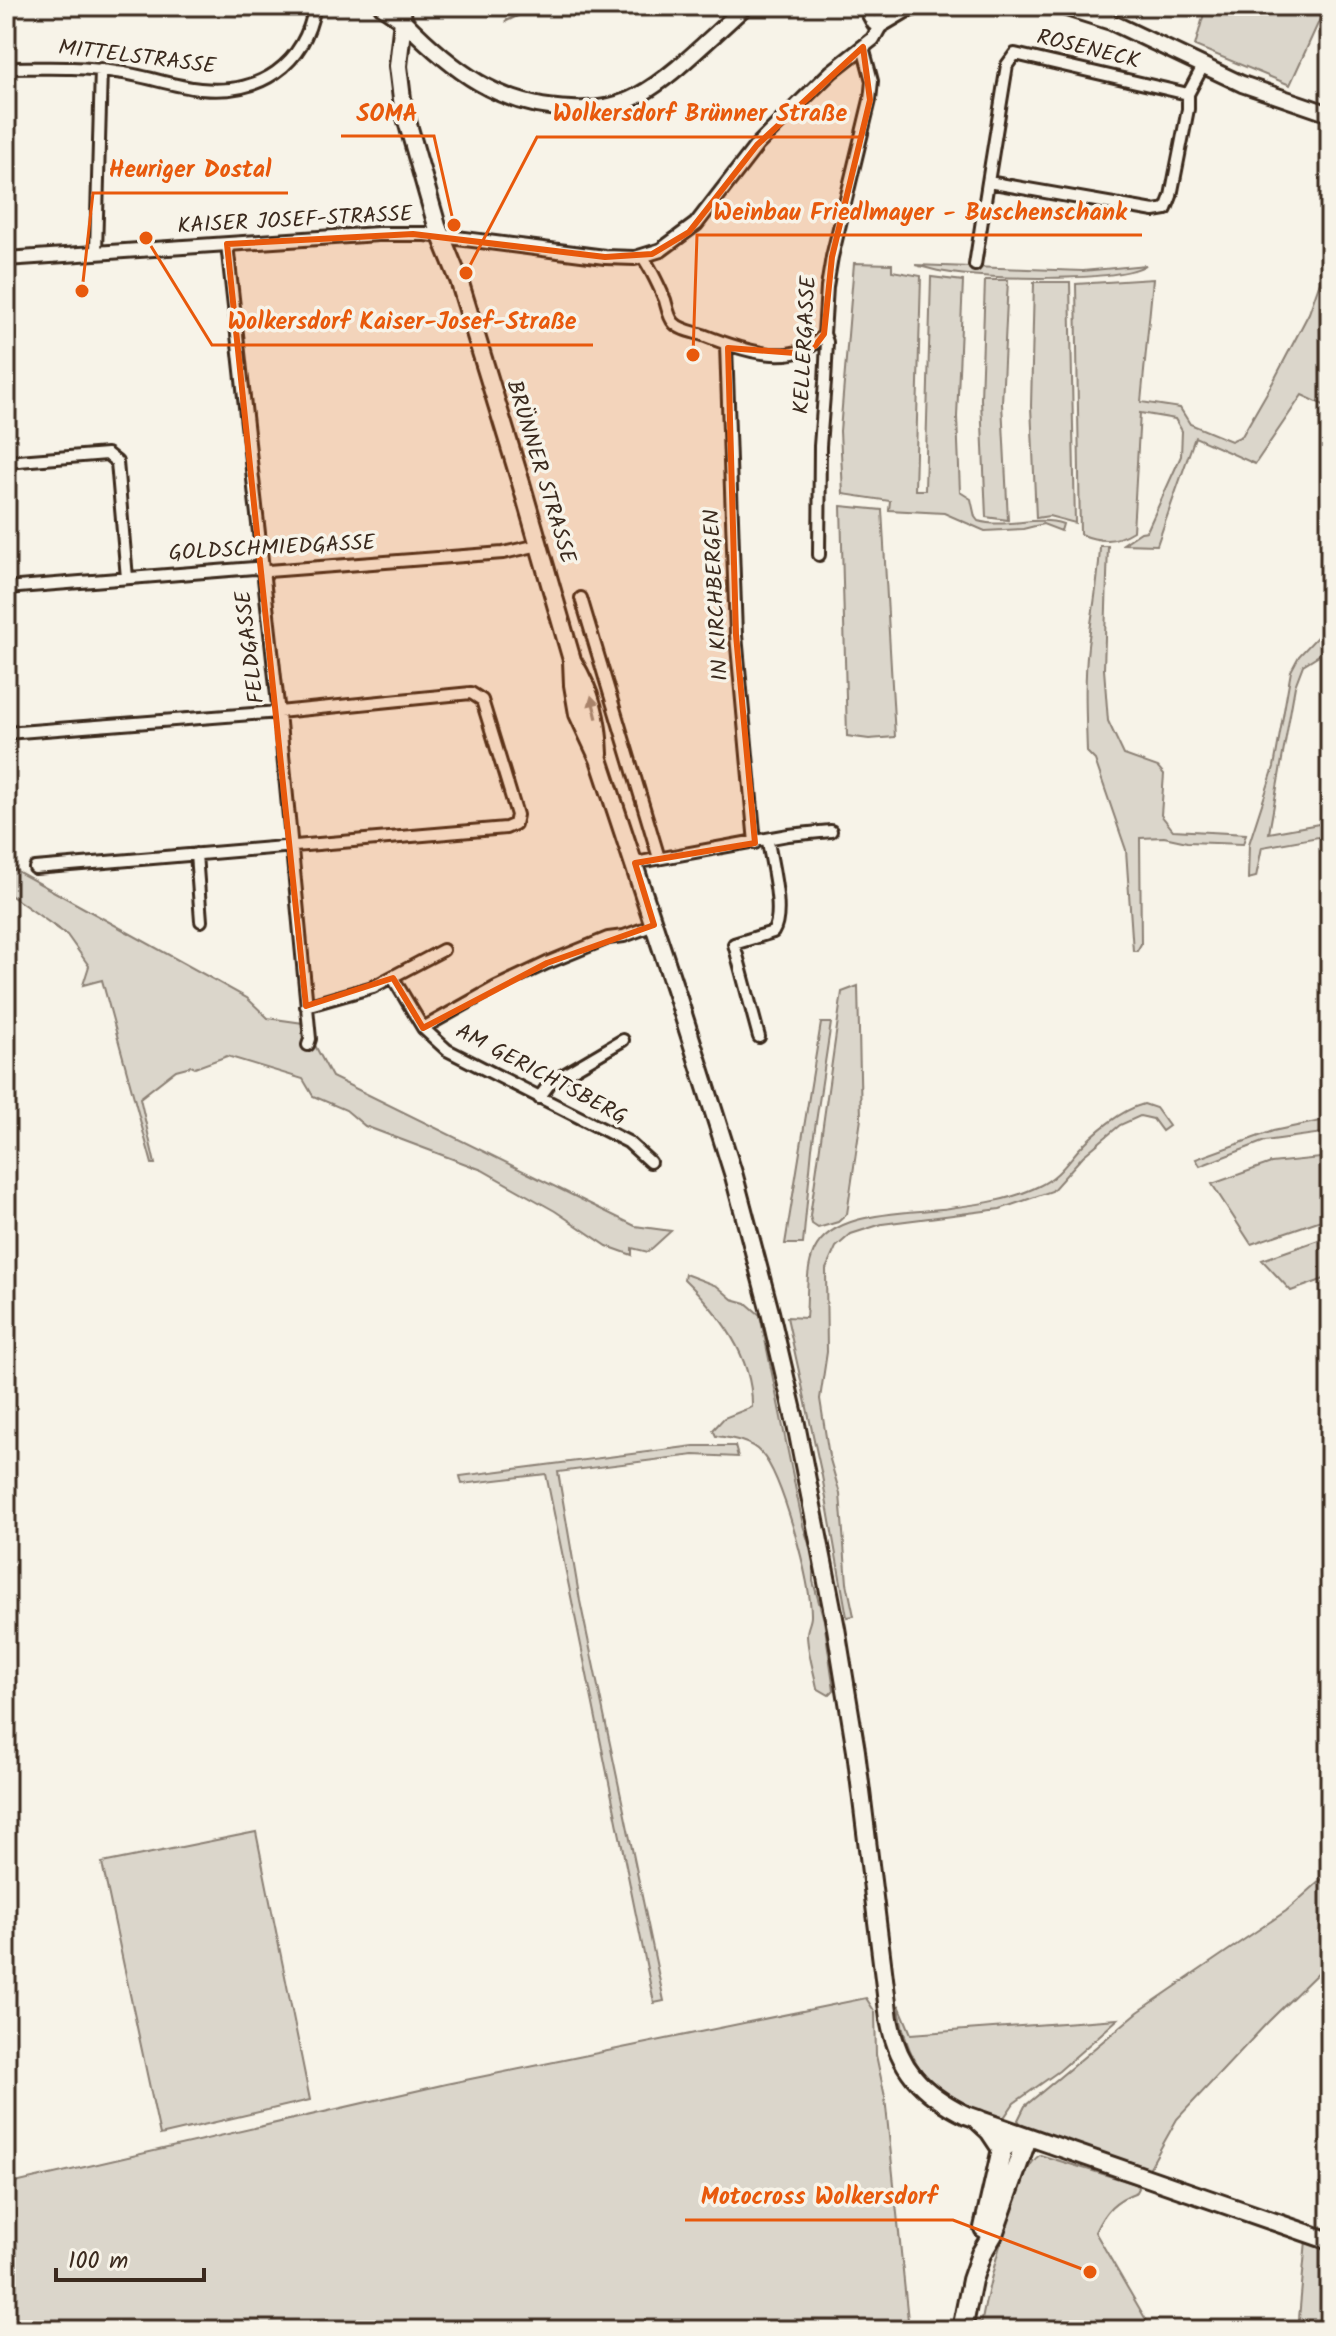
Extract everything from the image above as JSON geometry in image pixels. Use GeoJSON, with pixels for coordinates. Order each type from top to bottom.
{"type":"FeatureCollection","features":[{"type":"Feature","properties":{"kind":"highway"},"geometry":{"type":"LineString","coordinates":[[978,2120],[1002,2149]]}},
{"type":"Feature","properties":{"kind":"highway"},"geometry":{"type":"LineString","coordinates":[[981,2254],[982,2234],[1002,2149],[1009,2140],[1023,2136]]}},
{"type":"Feature","properties":{"kind":"highway"},"geometry":{"type":"LineString","coordinates":[[962,2330],[972,2280],[981,2254],[993,2234],[1023,2136]]}},
{"type":"Feature","properties":{"kind":"main road"},"geometry":{"type":"LineString","coordinates":[[383,6],[402,13],[456,67],[494,92],[538,107],[581,110],[618,104],[646,92],[746,6]]}},
{"type":"Feature","properties":{"kind":"main road"},"geometry":{"type":"LineString","coordinates":[[1060,6],[1111,22],[1242,84],[1330,114]]}},
{"type":"Feature","properties":{"kind":"main road","name":"BRÜNNER STRASSE"},"geometry":{"type":"LineString","coordinates":[[402,13],[399,88],[433,213],[459,280],[539,545],[572,660],[578,714],[599,759],[635,863],[723,1140],[770,1312],[815,1514],[841,1659],[856,1751],[892,2036],[899,2056],[921,2085],[947,2105],[978,2120]]}},
{"type":"Feature","properties":{"kind":"main road"},"geometry":{"type":"LineString","coordinates":[[978,2120],[1330,2241]]}},
{"type":"Feature","properties":{"kind":"street","name":"MITTELSTRASSE"},"geometry":{"type":"LineString","coordinates":[[6,68],[101,69],[207,90],[257,82],[282,69],[298,51],[309,29],[315,6]]}},
{"type":"Feature","properties":{"kind":"street"},"geometry":{"type":"LineString","coordinates":[[863,6],[873,24],[879,28]]}},
{"type":"Feature","properties":{"kind":"street"},"geometry":{"type":"LineString","coordinates":[[879,28],[884,6]]}},
{"type":"Feature","properties":{"kind":"street"},"geometry":{"type":"LineString","coordinates":[[824,334],[815,346],[795,353],[764,353],[726,345],[673,323],[655,277],[642,256],[661,250],[689,232],[757,145],[831,72],[863,47],[879,28],[906,12],[926,6]]}},
{"type":"Feature","properties":{"kind":"street","name":"KELLERGASSE"},"geometry":{"type":"LineString","coordinates":[[819,555],[820,446],[827,342],[824,334],[832,257],[870,100],[872,81],[863,47]]}},
{"type":"Feature","properties":{"kind":"street","name":"ROSENECK"},"geometry":{"type":"LineString","coordinates":[[975,265],[1007,65],[1015,54],[1188,94]]}},
{"type":"Feature","properties":{"kind":"street"},"geometry":{"type":"LineString","coordinates":[[988,182],[1162,211],[1166,209],[1188,109],[1188,94],[1203,66]]}},
{"type":"Feature","properties":{"kind":"street"},"geometry":{"type":"LineString","coordinates":[[96,252],[101,69]]}},
{"type":"Feature","properties":{"kind":"street","name":"KAISER JOSEF-STRASSE"},"geometry":{"type":"LineString","coordinates":[[6,259],[378,234],[426,234],[605,257],[642,256]]}},
{"type":"Feature","properties":{"kind":"street","name":"FELDGASSE"},"geometry":{"type":"LineString","coordinates":[[227,244],[279,712],[310,1039],[308,1045]]}},
{"type":"Feature","properties":{"kind":"street","name":"IN KIRCHBERGEN"},"geometry":{"type":"LineString","coordinates":[[726,345],[736,635],[755,843]]}},
{"type":"Feature","properties":{"kind":"street"},"geometry":{"type":"LineString","coordinates":[[6,462],[113,456],[117,462],[127,578]]}},
{"type":"Feature","properties":{"kind":"street","name":"GOLDSCHMIEDGASSE"},"geometry":{"type":"LineString","coordinates":[[6,588],[254,568],[262,570],[503,553],[539,545]]}},
{"type":"Feature","properties":{"kind":"street"},"geometry":{"type":"LineString","coordinates":[[581,598],[659,858]]}},
{"type":"Feature","properties":{"kind":"street"},"geometry":{"type":"LineString","coordinates":[[6,733],[279,712],[471,693],[482,700],[517,815],[515,824],[506,828],[35,868]]}},
{"type":"Feature","properties":{"kind":"street"},"geometry":{"type":"LineString","coordinates":[[635,863],[788,835],[831,831]]}},
{"type":"Feature","properties":{"kind":"street"},"geometry":{"type":"LineString","coordinates":[[759,1037],[734,944],[773,932],[776,928],[777,903],[768,841]]}},
{"type":"Feature","properties":{"kind":"street"},"geometry":{"type":"LineString","coordinates":[[196,854],[201,921]]}},
{"type":"Feature","properties":{"kind":"street"},"geometry":{"type":"LineString","coordinates":[[423,1028],[547,963],[608,938],[624,936],[654,925]]}},
{"type":"Feature","properties":{"kind":"street"},"geometry":{"type":"LineString","coordinates":[[306,1006],[341,998],[393,978],[443,950]]}},
{"type":"Feature","properties":{"kind":"street","name":"AM GERICHTSBERG"},"geometry":{"type":"LineString","coordinates":[[393,978],[423,1028],[447,1050],[633,1145],[650,1162]]}},
{"type":"Feature","properties":{"kind":"street"},"geometry":{"type":"LineString","coordinates":[[539,1098],[550,1083],[623,1040]]}},
{"type":"Feature","properties":{"kind":"highlighted area"},"geometry":{"type":"Polygon","coordinates":[[[863,47],[870,100],[832,257],[824,334],[815,346],[795,353],[728,348],[736,635],[755,843],[635,863],[654,925],[547,963],[423,1028],[393,978],[306,1006],[227,244],[413,234],[605,257],[652,254],[689,232],[757,145],[863,47]]]}},
{"type":"Feature","properties":{"kind":"shaded area"},"geometry":{"type":"Polygon","coordinates":[[[1206,6],[1326,6],[1290,85],[1195,46],[1206,6]]]}},
{"type":"Feature","properties":{"kind":"shaded area"},"geometry":{"type":"Polygon","coordinates":[[[1330,253],[1330,408],[1302,395],[1255,464],[1195,437],[1157,545],[1123,544],[1147,531],[1181,456],[1182,431],[1175,419],[1140,413],[1133,531],[1107,540],[1080,534],[1076,284],[1153,279],[1141,402],[1180,408],[1190,424],[1231,441],[1242,436],[1273,382],[1309,313],[1330,253]]]}},
{"type":"Feature","properties":{"kind":"shaded area"},"geometry":{"type":"Polygon","coordinates":[[[854,263],[892,264],[892,271],[921,276],[915,490],[925,490],[931,277],[963,281],[957,417],[960,492],[971,499],[978,521],[999,524],[1053,522],[1063,524],[1061,531],[1043,524],[1023,529],[985,531],[944,513],[889,510],[890,501],[843,494],[840,431],[854,263]]]}},
{"type":"Feature","properties":{"kind":"shaded area"},"geometry":{"type":"Polygon","coordinates":[[[915,265],[1083,271],[1146,265],[1108,275],[1017,278],[938,271],[915,265]]]}},
{"type":"Feature","properties":{"kind":"shaded area"},"geometry":{"type":"Polygon","coordinates":[[[985,280],[1008,280],[1002,403],[1008,520],[986,517],[981,399],[985,280]]]}},
{"type":"Feature","properties":{"kind":"shaded area"},"geometry":{"type":"Polygon","coordinates":[[[1034,282],[1070,282],[1075,523],[1049,516],[1036,518],[1031,406],[1034,282]]]}},
{"type":"Feature","properties":{"kind":"shaded area"},"geometry":{"type":"Polygon","coordinates":[[[841,506],[882,510],[895,737],[869,739],[847,736],[841,506]]]}},
{"type":"Feature","properties":{"kind":"shaded area"},"geometry":{"type":"Polygon","coordinates":[[[1100,546],[1108,546],[1104,669],[1108,721],[1124,755],[1158,767],[1164,774],[1161,815],[1173,830],[1246,834],[1243,844],[1140,838],[1141,944],[1137,951],[1133,951],[1126,850],[1095,760],[1087,752],[1087,659],[1100,546]]]}},
{"type":"Feature","properties":{"kind":"shaded area"},"geometry":{"type":"Polygon","coordinates":[[[1330,623],[1330,648],[1303,665],[1295,686],[1269,833],[1330,822],[1330,835],[1262,847],[1256,877],[1248,879],[1249,844],[1274,767],[1291,671],[1299,656],[1330,623]]]}},
{"type":"Feature","properties":{"kind":"shaded area"},"geometry":{"type":"Polygon","coordinates":[[[6,865],[247,998],[268,1018],[303,1023],[332,1077],[635,1226],[671,1231],[648,1252],[632,1248],[632,1255],[607,1246],[555,1211],[482,1170],[365,1126],[346,1110],[313,1096],[303,1079],[227,1056],[195,1068],[191,1066],[176,1070],[140,1098],[155,1164],[152,1164],[102,980],[83,985],[89,966],[67,935],[6,892],[6,865]]]}},
{"type":"Feature","properties":{"kind":"shaded area"},"geometry":{"type":"Polygon","coordinates":[[[858,986],[861,1119],[847,1214],[838,1222],[818,1228],[812,1224],[810,1216],[842,992],[858,986]]]}},
{"type":"Feature","properties":{"kind":"shaded area"},"geometry":{"type":"Polygon","coordinates":[[[821,1023],[831,1023],[812,1148],[803,1244],[785,1244],[821,1023]]]}},
{"type":"Feature","properties":{"kind":"shaded area"},"geometry":{"type":"Polygon","coordinates":[[[1144,1104],[1156,1108],[1169,1126],[1162,1131],[1153,1119],[1140,1116],[1120,1125],[1083,1156],[1052,1191],[1000,1209],[882,1224],[851,1234],[836,1247],[826,1269],[827,1352],[820,1399],[829,1456],[840,1494],[847,1583],[854,1616],[847,1617],[822,1476],[787,1317],[806,1318],[808,1275],[814,1251],[824,1237],[838,1227],[855,1221],[984,1203],[1028,1191],[1056,1175],[1085,1142],[1109,1122],[1144,1104]]]}},
{"type":"Feature","properties":{"kind":"shaded area"},"geometry":{"type":"Polygon","coordinates":[[[1330,1119],[1330,1132],[1265,1141],[1200,1166],[1196,1159],[1273,1131],[1330,1119]]]}},
{"type":"Feature","properties":{"kind":"shaded area"},"geometry":{"type":"Polygon","coordinates":[[[1330,1157],[1330,1217],[1251,1244],[1212,1184],[1271,1163],[1330,1157]]]}},
{"type":"Feature","properties":{"kind":"shaded area"},"geometry":{"type":"Polygon","coordinates":[[[1330,1236],[1330,1277],[1291,1291],[1262,1260],[1330,1236]]]}},
{"type":"Feature","properties":{"kind":"shaded area"},"geometry":{"type":"Polygon","coordinates":[[[685,1274],[717,1286],[760,1315],[803,1525],[813,1556],[813,1581],[824,1620],[834,1690],[829,1695],[817,1688],[807,1641],[811,1616],[807,1581],[778,1483],[757,1449],[740,1441],[716,1436],[713,1430],[724,1418],[752,1407],[747,1370],[732,1337],[710,1306],[684,1279],[685,1274]]]}},
{"type":"Feature","properties":{"kind":"shaded area"},"geometry":{"type":"Polygon","coordinates":[[[694,1446],[735,1446],[738,1457],[694,1455],[558,1472],[580,1601],[664,2001],[654,2003],[546,1474],[462,1484],[460,1476],[694,1446]]]}},
{"type":"Feature","properties":{"kind":"shaded area"},"geometry":{"type":"Polygon","coordinates":[[[256,1832],[310,2100],[160,2135],[102,1863],[256,1832]]]}},
{"type":"Feature","properties":{"kind":"shaded area"},"geometry":{"type":"Polygon","coordinates":[[[1330,1872],[1330,1961],[1177,2119],[1149,2169],[1021,2124],[1018,2120],[1025,2106],[1138,2012],[1286,1911],[1330,1872]]]}},
{"type":"Feature","properties":{"kind":"shaded area"},"geometry":{"type":"Polygon","coordinates":[[[866,1998],[875,2012],[876,2055],[885,2097],[909,2330],[6,2330],[6,2185],[446,2084],[866,1998]]]}},
{"type":"Feature","properties":{"kind":"shaded area"},"geometry":{"type":"Polygon","coordinates":[[[899,2005],[911,2034],[1118,2019],[1059,2071],[1014,2103],[1003,2119],[961,2102],[930,2080],[909,2049],[899,2005]]]}},
{"type":"Feature","properties":{"kind":"shaded area"},"geometry":{"type":"Polygon","coordinates":[[[1040,2155],[1136,2184],[1139,2188],[1112,2207],[1095,2232],[1152,2330],[980,2330],[1012,2208],[1030,2165],[1040,2155]]]}},
{"type":"Feature","properties":{"kind":"shaded area"},"geometry":{"type":"Polygon","coordinates":[[[1306,2240],[1330,2249],[1330,2330],[1298,2330],[1306,2240]]]}},
{"type":"Feature","properties":{"kind":"waterway"},"geometry":{"type":"LineString","coordinates":[[506,21],[538,6]]}},
{"type":"Feature","properties":{"kind":"place","name":"SOMA"},"geometry":{"type":"Point","coordinates":[454,225]}},
{"type":"Feature","properties":{"kind":"place","name":"Wolkersdorf Kaiser-Josef-Straße"},"geometry":{"type":"Point","coordinates":[146,238]}},
{"type":"Feature","properties":{"kind":"place","name":"Wolkersdorf Brünner Straße"},"geometry":{"type":"Point","coordinates":[466,273]}},
{"type":"Feature","properties":{"kind":"place","name":"Heuriger Dostal"},"geometry":{"type":"Point","coordinates":[82,291]}},
{"type":"Feature","properties":{"kind":"place","name":"Weinbau Friedlmayer - Buschenschank"},"geometry":{"type":"Point","coordinates":[693,355]}},
{"type":"Feature","properties":{"kind":"place","name":"Motocross Wolkersdorf"},"geometry":{"type":"Point","coordinates":[1090,2272]}}]}
